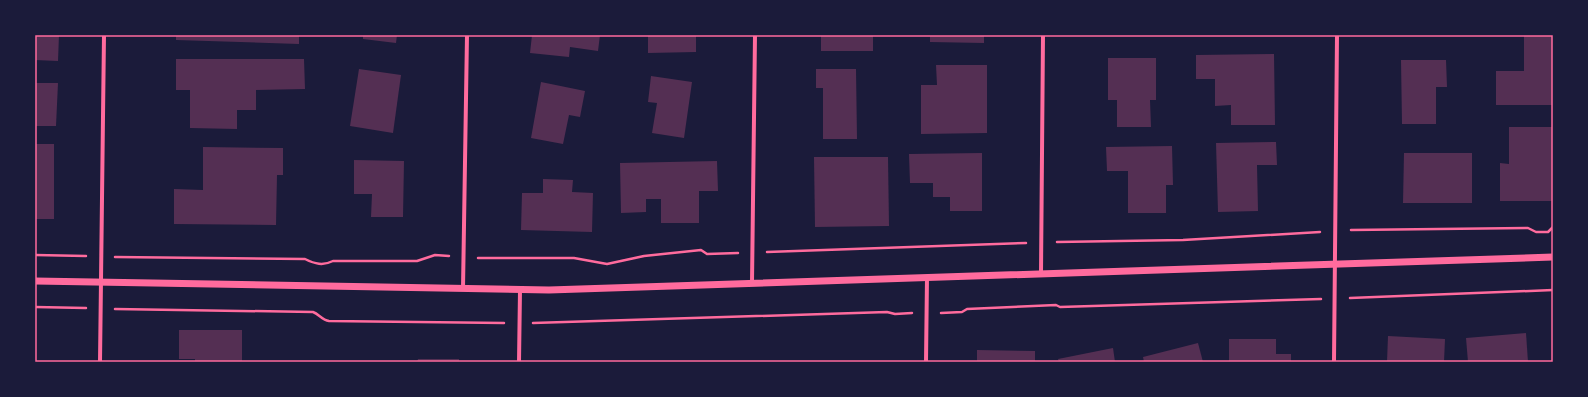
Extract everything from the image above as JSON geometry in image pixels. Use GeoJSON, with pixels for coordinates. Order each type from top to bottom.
{"type":"FeatureCollection","features":[{"type":"Feature","properties":{"kind":"street"},"geometry":{"type":"LineString","coordinates":[[100,362],[104,35]]}},
{"type":"Feature","properties":{"kind":"street"},"geometry":{"type":"LineString","coordinates":[[463,289],[467,35]]}},
{"type":"Feature","properties":{"kind":"street"},"geometry":{"type":"LineString","coordinates":[[752,283],[755,35]]}},
{"type":"Feature","properties":{"kind":"street"},"geometry":{"type":"LineString","coordinates":[[1041,274],[1043,35]]}},
{"type":"Feature","properties":{"kind":"street"},"geometry":{"type":"LineString","coordinates":[[1334,362],[1337,35]]}},
{"type":"Feature","properties":{"kind":"street"},"geometry":{"type":"LineString","coordinates":[[35,281],[550,290],[1553,256]]}},
{"type":"Feature","properties":{"kind":"street"},"geometry":{"type":"LineString","coordinates":[[926,362],[927,277]]}},
{"type":"Feature","properties":{"kind":"street"},"geometry":{"type":"LineString","coordinates":[[519,362],[520,290]]}},
{"type":"Feature","properties":{"kind":"path"},"geometry":{"type":"LineString","coordinates":[[35,255],[305,259],[314,264],[327,264],[333,261],[417,261],[435,255],[464,257],[574,258],[608,264],[644,256],[701,250],[707,254],[752,253],[1041,243],[1182,240],[1335,231],[1528,228],[1536,232],[1548,232],[1553,227]]}},
{"type":"Feature","properties":{"kind":"path"},"geometry":{"type":"LineString","coordinates":[[35,307],[313,312],[329,321],[520,324],[887,312],[895,314],[962,312],[967,309],[1056,305],[1060,307],[1131,305],[1553,290]]}},
{"type":"Feature","properties":{"kind":"building"},"geometry":{"type":"Polygon","coordinates":[[[35,35],[59,35],[58,61],[35,60],[35,35]]]}},
{"type":"Feature","properties":{"kind":"building"},"geometry":{"type":"Polygon","coordinates":[[[176,35],[299,35],[299,44],[176,40],[176,35]]]}},
{"type":"Feature","properties":{"kind":"building"},"geometry":{"type":"Polygon","coordinates":[[[363,35],[397,35],[396,43],[363,39],[363,35]]]}},
{"type":"Feature","properties":{"kind":"building"},"geometry":{"type":"Polygon","coordinates":[[[532,35],[600,35],[598,51],[570,47],[569,57],[530,53],[532,35]]]}},
{"type":"Feature","properties":{"kind":"building"},"geometry":{"type":"Polygon","coordinates":[[[648,35],[696,35],[696,52],[648,53],[648,35]]]}},
{"type":"Feature","properties":{"kind":"building"},"geometry":{"type":"Polygon","coordinates":[[[821,35],[873,35],[873,51],[821,51],[821,35]]]}},
{"type":"Feature","properties":{"kind":"building"},"geometry":{"type":"Polygon","coordinates":[[[930,35],[984,35],[984,43],[930,42],[930,35]]]}},
{"type":"Feature","properties":{"kind":"building"},"geometry":{"type":"Polygon","coordinates":[[[1524,36],[1553,36],[1553,105],[1496,105],[1496,71],[1524,71],[1524,36]]]}},
{"type":"Feature","properties":{"kind":"building"},"geometry":{"type":"Polygon","coordinates":[[[1274,54],[1275,125],[1231,125],[1231,105],[1215,106],[1215,79],[1196,79],[1196,55],[1274,54]]]}},
{"type":"Feature","properties":{"kind":"building"},"geometry":{"type":"Polygon","coordinates":[[[1108,58],[1156,58],[1156,100],[1150,100],[1151,127],[1117,127],[1117,100],[1108,100],[1108,58]]]}},
{"type":"Feature","properties":{"kind":"building"},"geometry":{"type":"Polygon","coordinates":[[[176,59],[304,59],[305,89],[256,90],[256,110],[237,110],[237,129],[190,128],[190,90],[176,90],[176,59]]]}},
{"type":"Feature","properties":{"kind":"building"},"geometry":{"type":"Polygon","coordinates":[[[1401,60],[1446,60],[1447,87],[1436,87],[1436,124],[1402,124],[1401,60]]]}},
{"type":"Feature","properties":{"kind":"building"},"geometry":{"type":"Polygon","coordinates":[[[936,65],[987,65],[987,133],[921,134],[921,85],[937,85],[936,65]]]}},
{"type":"Feature","properties":{"kind":"building"},"geometry":{"type":"Polygon","coordinates":[[[359,69],[401,75],[393,133],[350,126],[359,69]]]}},
{"type":"Feature","properties":{"kind":"building"},"geometry":{"type":"Polygon","coordinates":[[[816,69],[856,69],[857,139],[823,139],[823,88],[816,88],[816,69]]]}},
{"type":"Feature","properties":{"kind":"building"},"geometry":{"type":"Polygon","coordinates":[[[651,76],[692,82],[684,138],[652,133],[657,103],[648,102],[651,76]]]}},
{"type":"Feature","properties":{"kind":"building"},"geometry":{"type":"Polygon","coordinates":[[[541,82],[585,91],[580,117],[569,115],[563,144],[531,138],[541,82]]]}},
{"type":"Feature","properties":{"kind":"building"},"geometry":{"type":"Polygon","coordinates":[[[35,83],[58,83],[56,126],[35,126],[35,83]]]}},
{"type":"Feature","properties":{"kind":"building"},"geometry":{"type":"Polygon","coordinates":[[[1509,127],[1553,127],[1553,201],[1500,201],[1500,163],[1509,164],[1509,127]]]}},
{"type":"Feature","properties":{"kind":"building"},"geometry":{"type":"Polygon","coordinates":[[[1276,142],[1277,165],[1257,165],[1258,211],[1218,212],[1216,143],[1276,142]]]}},
{"type":"Feature","properties":{"kind":"building"},"geometry":{"type":"Polygon","coordinates":[[[35,144],[54,144],[54,219],[35,219],[35,144]]]}},
{"type":"Feature","properties":{"kind":"building"},"geometry":{"type":"Polygon","coordinates":[[[1172,146],[1173,185],[1166,185],[1166,213],[1128,213],[1128,171],[1107,171],[1106,147],[1172,146]]]}},
{"type":"Feature","properties":{"kind":"building"},"geometry":{"type":"Polygon","coordinates":[[[203,147],[283,148],[283,175],[277,175],[276,225],[174,224],[174,189],[203,190],[203,147]]]}},
{"type":"Feature","properties":{"kind":"building"},"geometry":{"type":"Polygon","coordinates":[[[982,153],[982,211],[950,211],[950,197],[933,197],[933,183],[910,183],[909,154],[982,153]]]}},
{"type":"Feature","properties":{"kind":"building"},"geometry":{"type":"Polygon","coordinates":[[[1404,153],[1472,153],[1472,203],[1403,203],[1404,153]]]}},
{"type":"Feature","properties":{"kind":"building"},"geometry":{"type":"Polygon","coordinates":[[[814,157],[888,157],[889,226],[815,227],[814,157]]]}},
{"type":"Feature","properties":{"kind":"building"},"geometry":{"type":"Polygon","coordinates":[[[354,160],[404,161],[403,217],[371,217],[372,194],[354,194],[354,160]]]}},
{"type":"Feature","properties":{"kind":"building"},"geometry":{"type":"Polygon","coordinates":[[[717,161],[718,191],[699,191],[699,223],[661,223],[661,199],[646,199],[646,212],[621,213],[620,163],[717,161]]]}},
{"type":"Feature","properties":{"kind":"building"},"geometry":{"type":"Polygon","coordinates":[[[543,179],[573,180],[572,192],[593,193],[592,232],[521,230],[522,193],[543,193],[543,179]]]}},
{"type":"Feature","properties":{"kind":"building"},"geometry":{"type":"Polygon","coordinates":[[[179,330],[242,330],[242,362],[195,362],[195,359],[179,359],[179,330]]]}},
{"type":"Feature","properties":{"kind":"building"},"geometry":{"type":"Polygon","coordinates":[[[1526,333],[1528,362],[1468,362],[1466,338],[1526,333]]]}},
{"type":"Feature","properties":{"kind":"building"},"geometry":{"type":"Polygon","coordinates":[[[1388,336],[1445,339],[1444,362],[1387,362],[1388,336]]]}},
{"type":"Feature","properties":{"kind":"building"},"geometry":{"type":"Polygon","coordinates":[[[1229,339],[1276,339],[1276,354],[1291,354],[1291,362],[1229,362],[1229,339]]]}},
{"type":"Feature","properties":{"kind":"building"},"geometry":{"type":"Polygon","coordinates":[[[1198,343],[1203,362],[1144,362],[1143,357],[1198,343]]]}},
{"type":"Feature","properties":{"kind":"building"},"geometry":{"type":"Polygon","coordinates":[[[1113,348],[1115,362],[1059,362],[1058,359],[1113,348]]]}},
{"type":"Feature","properties":{"kind":"building"},"geometry":{"type":"Polygon","coordinates":[[[977,350],[1035,351],[1035,362],[977,362],[977,350]]]}},
{"type":"Feature","properties":{"kind":"building"},"geometry":{"type":"Polygon","coordinates":[[[418,359],[459,359],[459,362],[417,362],[418,359]]]}}]}
